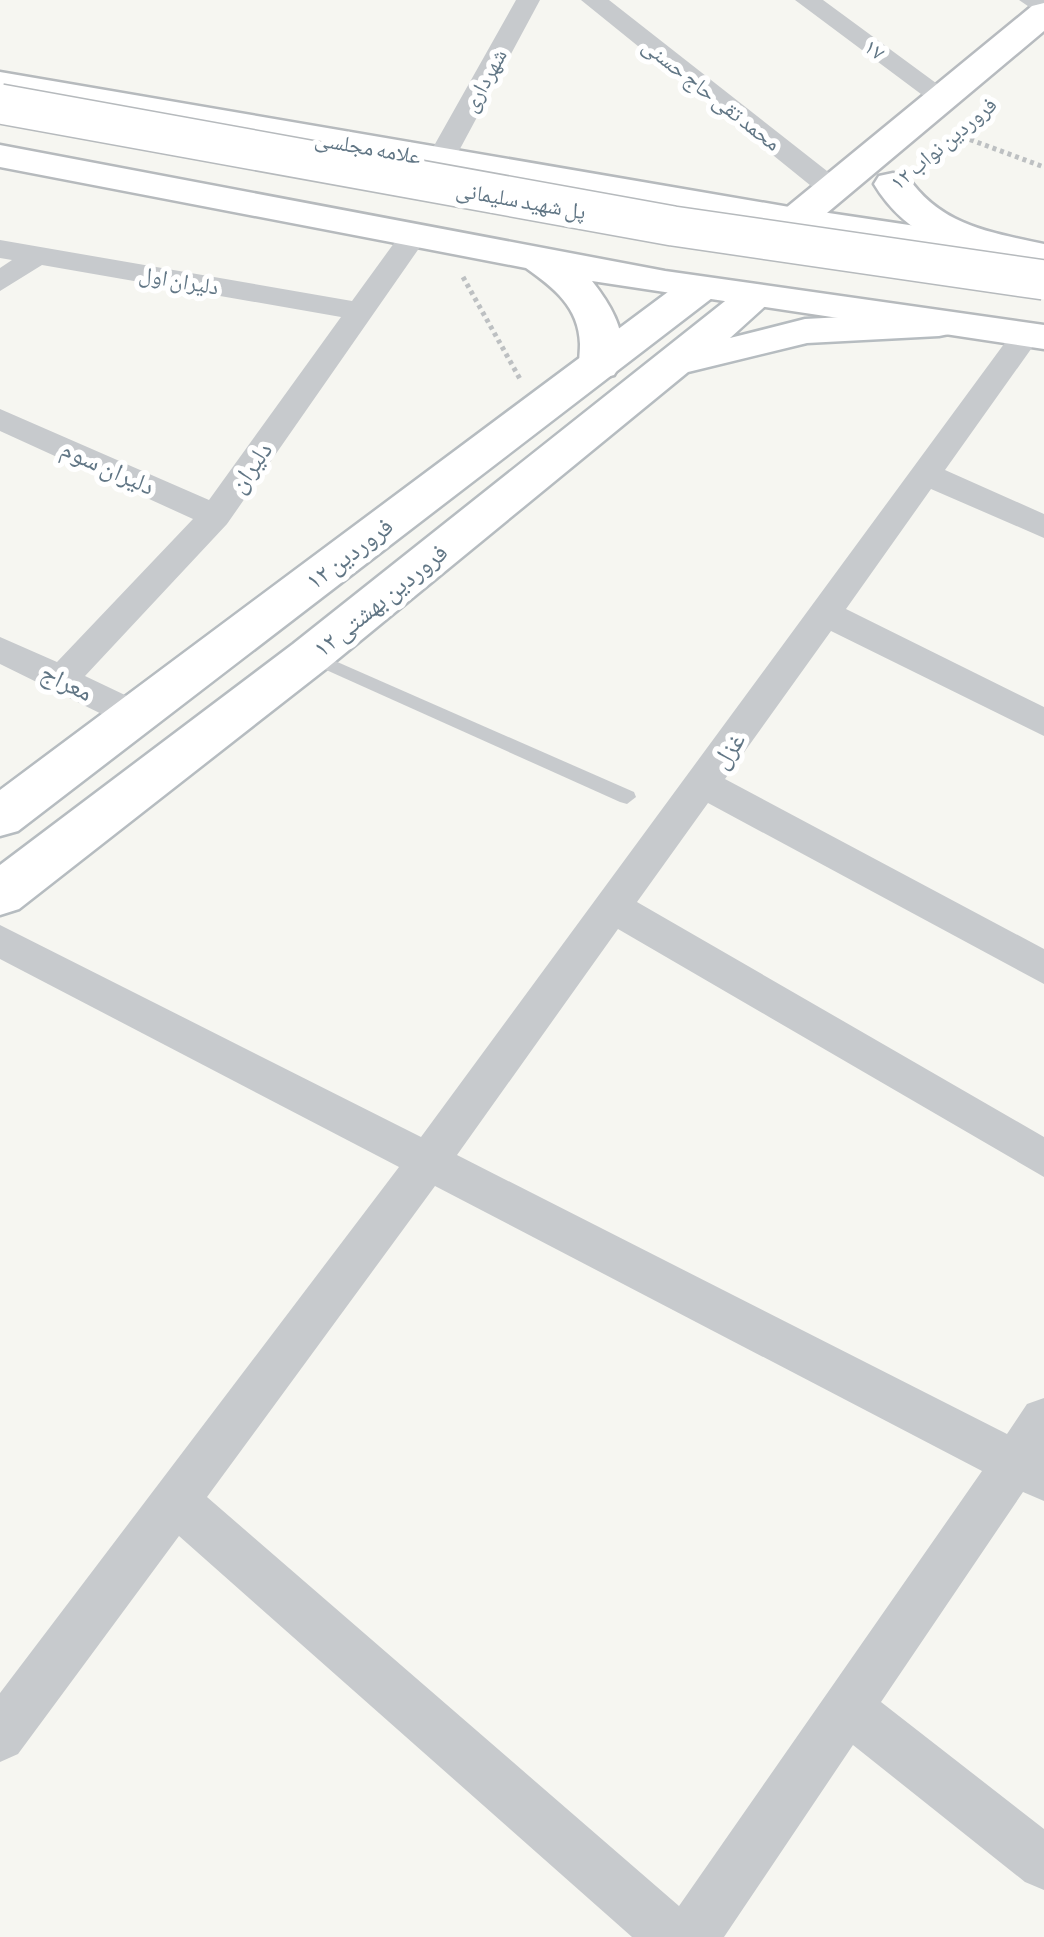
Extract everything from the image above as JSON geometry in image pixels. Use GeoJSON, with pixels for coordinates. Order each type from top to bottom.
{"type":"FeatureCollection","features":[{"type":"Feature","properties":{"kind":"main road"},"geometry":{"type":"LineString","coordinates":[[795,220],[1044,11]]}},
{"type":"Feature","properties":{"kind":"main road","name":"۱۲ فروردین نواب"},"geometry":{"type":"LineString","coordinates":[[955,134],[1044,58]]}},
{"type":"Feature","properties":{"kind":"main road","name":"علامه مجلسی"},"geometry":{"type":"LineString","coordinates":[[0,83],[842,227]]}},
{"type":"Feature","properties":{"kind":"main road","name":"پل شهید سلیمانی"},"geometry":{"type":"LineString","coordinates":[[0,104],[673,226],[1044,280]]}},
{"type":"Feature","properties":{"kind":"main road","name":"پل شهید سلیمانی"},"geometry":{"type":"LineString","coordinates":[[0,131],[676,251],[1038,326]]}},
{"type":"Feature","properties":{"kind":"main road"},"geometry":{"type":"LineString","coordinates":[[0,156],[754,299],[956,326]]}},
{"type":"Feature","properties":{"kind":"main road","name":"۱۲ فروردین نواب"},"geometry":{"type":"LineString","coordinates":[[754,299],[924,159]]}},
{"type":"Feature","properties":{"kind":"main road"},"geometry":{"type":"LineString","coordinates":[[894,184],[901,202],[938,228],[1044,256]]}},
{"type":"Feature","properties":{"kind":"main road"},"geometry":{"type":"LineString","coordinates":[[584,268],[614,265],[635,256],[651,241],[657,226],[650,210],[620,191]]}},
{"type":"Feature","properties":{"kind":"main road","name":"۱۲ فروردین"},"geometry":{"type":"LineString","coordinates":[[0,818],[698,289],[795,220]]}},
{"type":"Feature","properties":{"kind":"main road"},"geometry":{"type":"LineString","coordinates":[[842,227],[1044,256]]}},
{"type":"Feature","properties":{"kind":"main road"},"geometry":{"type":"LineString","coordinates":[[956,326],[924,284],[927,272],[939,259],[986,249]]}},
{"type":"Feature","properties":{"kind":"main road"},"geometry":{"type":"LineString","coordinates":[[537,259],[581,290],[594,309],[602,328],[599,366]]}},
{"type":"Feature","properties":{"kind":"main road","name":"۱۲ فروردین بهشتی"},"geometry":{"type":"LineString","coordinates":[[0,894],[310,656],[754,299]]}},
{"type":"Feature","properties":{"kind":"main road"},"geometry":{"type":"LineString","coordinates":[[659,375],[724,350],[805,330],[1038,326]]}},
{"type":"Feature","properties":{"kind":"street","name":"شهرداری"},"geometry":{"type":"LineString","coordinates":[[440,160],[528,0]]}},
{"type":"Feature","properties":{"kind":"street","name":"محمد تقی حاج حسنی"},"geometry":{"type":"LineString","coordinates":[[594,0],[832,188]]}},
{"type":"Feature","properties":{"kind":"street","name":"۱۷"},"geometry":{"type":"LineString","coordinates":[[807,0],[942,97]]}},
{"type":"Feature","properties":{"kind":"street"},"geometry":{"type":"LineString","coordinates":[[1031,0],[1044,11]]}},
{"type":"Feature","properties":{"kind":"street","name":"دلیران"},"geometry":{"type":"LineString","coordinates":[[61,679],[215,516],[359,311],[428,237]]}},
{"type":"Feature","properties":{"kind":"street","name":"دلیران اول"},"geometry":{"type":"LineString","coordinates":[[0,249],[359,311]]}},
{"type":"Feature","properties":{"kind":"street"},"geometry":{"type":"LineString","coordinates":[[0,282],[38,255]]}},
{"type":"Feature","properties":{"kind":"street","name":"غزل"},"geometry":{"type":"LineString","coordinates":[[0,1736],[427,1163],[1038,326]]}},
{"type":"Feature","properties":{"kind":"street","name":"دلیران سوم"},"geometry":{"type":"LineString","coordinates":[[0,418],[215,516]]}},
{"type":"Feature","properties":{"kind":"street"},"geometry":{"type":"LineString","coordinates":[[927,475],[1044,527]]}},
{"type":"Feature","properties":{"kind":"street"},"geometry":{"type":"LineString","coordinates":[[826,614],[1044,723]]}},
{"type":"Feature","properties":{"kind":"street","name":"معراج"},"geometry":{"type":"LineString","coordinates":[[0,649],[135,715]]}},
{"type":"Feature","properties":{"kind":"street"},"geometry":{"type":"LineString","coordinates":[[702,784],[1044,968]]}},
{"type":"Feature","properties":{"kind":"street"},"geometry":{"type":"LineString","coordinates":[[613,906],[1044,1158]]}},
{"type":"Feature","properties":{"kind":"street"},"geometry":{"type":"LineString","coordinates":[[0,941],[1029,1470]]}},
{"type":"Feature","properties":{"kind":"street"},"geometry":{"type":"LineString","coordinates":[[691,1937],[846,1708],[1029,1470],[1044,1420]]}},
{"type":"Feature","properties":{"kind":"street"},"geometry":{"type":"LineString","coordinates":[[175,1501],[673,1937]]}},
{"type":"Feature","properties":{"kind":"street"},"geometry":{"type":"LineString","coordinates":[[846,1708],[1044,1863]]}},
{"type":"Feature","properties":{"kind":"lane"},"geometry":{"type":"LineString","coordinates":[[310,656],[627,797]]}},
{"type":"Feature","properties":{"kind":"path"},"geometry":{"type":"LineString","coordinates":[[955,134],[1044,167]]}},
{"type":"Feature","properties":{"kind":"path"},"geometry":{"type":"LineString","coordinates":[[428,237],[538,411]]}}]}
